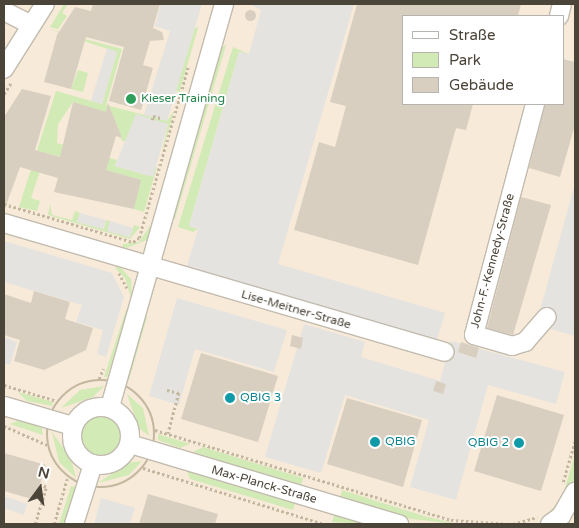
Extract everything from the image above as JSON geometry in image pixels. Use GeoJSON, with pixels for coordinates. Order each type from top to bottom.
{"type":"FeatureCollection","features":[{"type":"Feature","properties":{"kind":"street"},"geometry":{"type":"LineString","coordinates":[[4,69],[45,4]]}},
{"type":"Feature","properties":{"kind":"street"},"geometry":{"type":"LineString","coordinates":[[110,407],[224,4]]}},
{"type":"Feature","properties":{"kind":"street"},"geometry":{"type":"LineString","coordinates":[[4,11],[31,26]]}},
{"type":"Feature","properties":{"kind":"street","name":"John-F.-Kennedy-Straße"},"geometry":{"type":"LineString","coordinates":[[535,105],[474,335],[512,346],[525,342],[547,317]]}},
{"type":"Feature","properties":{"kind":"street","name":"Lise-Meitner-Straße"},"geometry":{"type":"LineString","coordinates":[[4,223],[444,352]]}},
{"type":"Feature","properties":{"kind":"street"},"geometry":{"type":"LineString","coordinates":[[4,406],[74,426]]}},
{"type":"Feature","properties":{"kind":"street"},"geometry":{"type":"LineString","coordinates":[[110,407],[128,422],[130,444],[116,462],[93,464],[73,445],[74,426],[84,411],[110,407]]}},
{"type":"Feature","properties":{"kind":"street","name":"Max-Planck-Straße"},"geometry":{"type":"LineString","coordinates":[[130,444],[151,452],[399,524]]}},
{"type":"Feature","properties":{"kind":"street"},"geometry":{"type":"LineString","coordinates":[[74,524],[93,464]]}},
{"type":"Feature","properties":{"kind":"street"},"geometry":{"type":"LineString","coordinates":[[548,518],[561,516],[568,492]]}},
{"type":"Feature","properties":{"kind":"path"},"geometry":{"type":"LineString","coordinates":[[4,204],[134,242],[139,238],[190,63]]}},
{"type":"Feature","properties":{"kind":"path"},"geometry":{"type":"LineString","coordinates":[[152,120],[153,116],[161,118]]}},
{"type":"Feature","properties":{"kind":"path"},"geometry":{"type":"LineString","coordinates":[[114,256],[111,267],[125,282],[127,297]]}},
{"type":"Feature","properties":{"kind":"path"},"geometry":{"type":"LineString","coordinates":[[98,379],[104,366]]}},
{"type":"Feature","properties":{"kind":"path"},"geometry":{"type":"LineString","coordinates":[[4,426],[47,445],[67,479],[86,486],[109,488],[128,482],[143,468],[151,452],[155,430],[146,404],[117,382],[98,379],[76,385],[57,401],[50,419],[47,445]]}},
{"type":"Feature","properties":{"kind":"path"},"geometry":{"type":"LineString","coordinates":[[4,385],[57,401]]}},
{"type":"Feature","properties":{"kind":"path"},"geometry":{"type":"LineString","coordinates":[[167,390],[179,393],[168,434]]}},
{"type":"Feature","properties":{"kind":"path"},"geometry":{"type":"LineString","coordinates":[[155,430],[451,520],[512,524],[548,518]]}},
{"type":"Feature","properties":{"kind":"path"},"geometry":{"type":"LineString","coordinates":[[568,492],[575,440]]}},
{"type":"Feature","properties":{"kind":"path"},"geometry":{"type":"LineString","coordinates":[[143,468],[324,524]]}},
{"type":"Feature","properties":{"kind":"path"},"geometry":{"type":"LineString","coordinates":[[54,524],[67,479]]}},
{"type":"Feature","properties":{"kind":"path"},"geometry":{"type":"LineString","coordinates":[[35,524],[46,486],[40,485]]}},
{"type":"Feature","properties":{"kind":"shaded area"},"geometry":{"type":"Polygon","coordinates":[[[4,4],[575,4],[575,524],[4,524],[4,4]]]}},
{"type":"Feature","properties":{"kind":"shaded area"},"geometry":{"type":"Polygon","coordinates":[[[161,4],[202,4],[167,121],[144,115],[170,31],[155,26],[161,4]]]}},
{"type":"Feature","properties":{"kind":"shaded area"},"geometry":{"type":"Polygon","coordinates":[[[250,4],[354,4],[278,264],[445,313],[437,340],[187,266],[198,229],[189,226],[239,52],[249,54],[261,10],[250,4]]]}},
{"type":"Feature","properties":{"kind":"shaded area"},"geometry":{"type":"Polygon","coordinates":[[[107,48],[117,52],[102,104],[91,101],[107,48]]]}},
{"type":"Feature","properties":{"kind":"shaded area"},"geometry":{"type":"Polygon","coordinates":[[[136,114],[168,124],[153,177],[115,166],[136,114]]]}},
{"type":"Feature","properties":{"kind":"shaded area"},"geometry":{"type":"Polygon","coordinates":[[[575,183],[575,336],[536,325],[575,183]]]}},
{"type":"Feature","properties":{"kind":"shaded area"},"geometry":{"type":"Polygon","coordinates":[[[80,213],[106,220],[103,229],[77,222],[80,213]]]}},
{"type":"Feature","properties":{"kind":"shaded area"},"geometry":{"type":"Polygon","coordinates":[[[110,221],[133,228],[130,237],[107,231],[110,221]]]}},
{"type":"Feature","properties":{"kind":"shaded area"},"geometry":{"type":"Polygon","coordinates":[[[4,241],[112,273],[124,297],[106,357],[97,354],[103,330],[76,322],[82,305],[4,282],[4,241]]]}},
{"type":"Feature","properties":{"kind":"shaded area"},"geometry":{"type":"Polygon","coordinates":[[[177,298],[287,330],[274,372],[195,349],[179,405],[149,396],[177,298]]]}},
{"type":"Feature","properties":{"kind":"shaded area"},"geometry":{"type":"Polygon","coordinates":[[[304,324],[365,342],[361,357],[440,381],[451,341],[565,372],[556,404],[488,385],[456,500],[410,487],[429,420],[345,395],[321,473],[265,457],[304,324]]]}},
{"type":"Feature","properties":{"kind":"shaded area"},"geometry":{"type":"Polygon","coordinates":[[[4,337],[17,342],[10,365],[4,363],[4,337]]]}},
{"type":"Feature","properties":{"kind":"shaded area"},"geometry":{"type":"Polygon","coordinates":[[[4,496],[27,504],[24,515],[4,508],[4,496]]]}},
{"type":"Feature","properties":{"kind":"shaded area"},"geometry":{"type":"Polygon","coordinates":[[[101,498],[135,508],[130,524],[94,524],[101,498]]]}},
{"type":"Feature","properties":{"kind":"green space"},"geometry":{"type":"Polygon","coordinates":[[[64,4],[68,4],[62,13],[67,16],[58,29],[50,27],[64,4]]]}},
{"type":"Feature","properties":{"kind":"green space"},"geometry":{"type":"Polygon","coordinates":[[[195,27],[198,28],[179,94],[176,90],[195,27]]]}},
{"type":"Feature","properties":{"kind":"green space"},"geometry":{"type":"Polygon","coordinates":[[[48,29],[122,49],[106,105],[167,121],[174,111],[161,156],[168,124],[128,142],[122,141],[113,115],[73,102],[58,124],[57,143],[117,160],[115,166],[146,175],[149,165],[157,167],[144,212],[134,209],[140,180],[46,153],[31,198],[40,201],[37,211],[19,207],[56,91],[102,104],[117,52],[48,29]]]}},
{"type":"Feature","properties":{"kind":"green space"},"geometry":{"type":"Polygon","coordinates":[[[226,45],[175,219],[172,218],[222,47],[226,45]]]}},
{"type":"Feature","properties":{"kind":"green space"},"geometry":{"type":"Polygon","coordinates":[[[233,47],[249,54],[239,52],[189,226],[198,229],[193,232],[178,227],[233,47]]]}},
{"type":"Feature","properties":{"kind":"green space"},"geometry":{"type":"Polygon","coordinates":[[[78,70],[88,73],[83,92],[71,89],[78,70]]]}},
{"type":"Feature","properties":{"kind":"green space"},"geometry":{"type":"Polygon","coordinates":[[[50,204],[52,215],[72,220],[75,211],[80,213],[77,222],[104,229],[106,220],[110,221],[108,231],[130,237],[134,225],[140,227],[130,239],[48,215],[50,204]]]}},
{"type":"Feature","properties":{"kind":"green space"},"geometry":{"type":"Polygon","coordinates":[[[150,226],[152,233],[147,240],[121,250],[123,244],[139,242],[150,226]]]}},
{"type":"Feature","properties":{"kind":"green space"},"geometry":{"type":"Polygon","coordinates":[[[119,266],[131,279],[132,301],[125,278],[115,268],[119,266]]]}},
{"type":"Feature","properties":{"kind":"green space"},"geometry":{"type":"Polygon","coordinates":[[[130,309],[107,377],[104,377],[126,310],[130,309]]]}},
{"type":"Feature","properties":{"kind":"green space"},"geometry":{"type":"Polygon","coordinates":[[[144,313],[147,317],[128,384],[137,339],[144,313]]]}},
{"type":"Feature","properties":{"kind":"green space"},"geometry":{"type":"Polygon","coordinates":[[[104,386],[93,397],[61,408],[80,390],[104,386]]]}},
{"type":"Feature","properties":{"kind":"green space"},"geometry":{"type":"Polygon","coordinates":[[[18,392],[53,402],[52,406],[27,401],[18,392]]]}},
{"type":"Feature","properties":{"kind":"green space"},"geometry":{"type":"Polygon","coordinates":[[[127,394],[143,408],[149,436],[139,428],[127,394]]]}},
{"type":"Feature","properties":{"kind":"green space"},"geometry":{"type":"Polygon","coordinates":[[[101,414],[116,420],[122,435],[116,450],[101,456],[86,450],[80,435],[86,420],[101,414]]]}},
{"type":"Feature","properties":{"kind":"green space"},"geometry":{"type":"Polygon","coordinates":[[[20,420],[42,428],[43,435],[10,424],[20,420]]]}},
{"type":"Feature","properties":{"kind":"green space"},"geometry":{"type":"Polygon","coordinates":[[[52,432],[71,459],[76,478],[59,462],[52,432]]]}},
{"type":"Feature","properties":{"kind":"green space"},"geometry":{"type":"Polygon","coordinates":[[[158,434],[190,444],[180,448],[158,440],[158,434]]]}},
{"type":"Feature","properties":{"kind":"green space"},"geometry":{"type":"Polygon","coordinates":[[[203,447],[303,478],[301,486],[193,452],[203,447]]]}},
{"type":"Feature","properties":{"kind":"green space"},"geometry":{"type":"Polygon","coordinates":[[[575,454],[575,479],[554,515],[550,511],[562,498],[575,454]]]}},
{"type":"Feature","properties":{"kind":"green space"},"geometry":{"type":"Polygon","coordinates":[[[142,461],[129,475],[98,483],[127,463],[142,461]]]}},
{"type":"Feature","properties":{"kind":"green space"},"geometry":{"type":"Polygon","coordinates":[[[187,471],[296,501],[293,510],[190,479],[187,471]]]}},
{"type":"Feature","properties":{"kind":"green space"},"geometry":{"type":"Polygon","coordinates":[[[71,486],[76,487],[67,524],[59,524],[71,486]]]}},
{"type":"Feature","properties":{"kind":"green space"},"geometry":{"type":"Polygon","coordinates":[[[342,490],[424,516],[457,524],[404,518],[340,499],[342,490]]]}},
{"type":"Feature","properties":{"kind":"green space"},"geometry":{"type":"Polygon","coordinates":[[[335,513],[372,524],[332,522],[335,513]]]}},
{"type":"Feature","properties":{"kind":"building"},"geometry":{"type":"Polygon","coordinates":[[[93,4],[160,4],[153,28],[162,32],[164,40],[150,41],[143,65],[153,68],[141,110],[109,101],[124,47],[86,37],[71,89],[44,82],[57,35],[75,7],[91,11],[93,4]]]}},
{"type":"Feature","properties":{"kind":"building"},"geometry":{"type":"Polygon","coordinates":[[[357,4],[521,4],[518,15],[402,15],[402,105],[473,105],[466,130],[456,128],[418,265],[294,230],[319,142],[335,147],[346,106],[330,102],[357,4]]]}},
{"type":"Feature","properties":{"kind":"building"},"geometry":{"type":"Polygon","coordinates":[[[250,9],[256,15],[250,21],[244,15],[250,9]]]}},
{"type":"Feature","properties":{"kind":"building"},"geometry":{"type":"Polygon","coordinates":[[[564,59],[575,62],[575,125],[560,177],[529,168],[545,105],[564,105],[564,59]]]}},
{"type":"Feature","properties":{"kind":"building"},"geometry":{"type":"Polygon","coordinates":[[[22,89],[51,96],[35,150],[60,157],[73,102],[106,112],[108,103],[122,138],[116,136],[106,170],[141,180],[134,209],[54,192],[58,178],[20,167],[4,211],[4,117],[22,89]]]}},
{"type":"Feature","properties":{"kind":"building"},"geometry":{"type":"Polygon","coordinates":[[[521,197],[551,205],[513,335],[487,328],[521,197]]]}},
{"type":"Feature","properties":{"kind":"building"},"geometry":{"type":"Polygon","coordinates":[[[34,291],[70,302],[65,319],[93,328],[86,350],[44,370],[14,361],[20,340],[4,335],[4,294],[31,303],[34,291]]]}},
{"type":"Feature","properties":{"kind":"building"},"geometry":{"type":"Polygon","coordinates":[[[292,335],[303,338],[301,349],[290,346],[292,335]]]}},
{"type":"Feature","properties":{"kind":"building"},"geometry":{"type":"Polygon","coordinates":[[[461,342],[479,348],[476,358],[458,352],[461,342]]]}},
{"type":"Feature","properties":{"kind":"building","name":"QBIG 3"},"geometry":{"type":"Polygon","coordinates":[[[201,353],[278,376],[258,442],[181,419],[201,353]]]}},
{"type":"Feature","properties":{"kind":"building"},"geometry":{"type":"Polygon","coordinates":[[[436,381],[446,384],[443,394],[433,391],[436,381]]]}},
{"type":"Feature","properties":{"kind":"building","name":"QBIG 2"},"geometry":{"type":"Polygon","coordinates":[[[497,395],[564,415],[541,491],[474,471],[497,395]]]}},
{"type":"Feature","properties":{"kind":"building","name":"QBIG"},"geometry":{"type":"Polygon","coordinates":[[[347,398],[422,420],[403,487],[327,464],[347,398]]]}},
{"type":"Feature","properties":{"kind":"building"},"geometry":{"type":"Polygon","coordinates":[[[4,453],[46,465],[35,500],[4,491],[4,453]]]}},
{"type":"Feature","properties":{"kind":"building"},"geometry":{"type":"Polygon","coordinates":[[[148,494],[218,514],[215,524],[139,524],[148,494]]]}},
{"type":"Feature","properties":{"kind":"place","name":"Kieser Training"},"geometry":{"type":"Point","coordinates":[131,99]}},
{"type":"Feature","properties":{"kind":"place","name":"QBIG 3"},"geometry":{"type":"Point","coordinates":[230,398]}},
{"type":"Feature","properties":{"kind":"place","name":"QBIG"},"geometry":{"type":"Point","coordinates":[375,442]}},
{"type":"Feature","properties":{"kind":"place","name":"QBIG 2"},"geometry":{"type":"Point","coordinates":[519,443]}}]}
